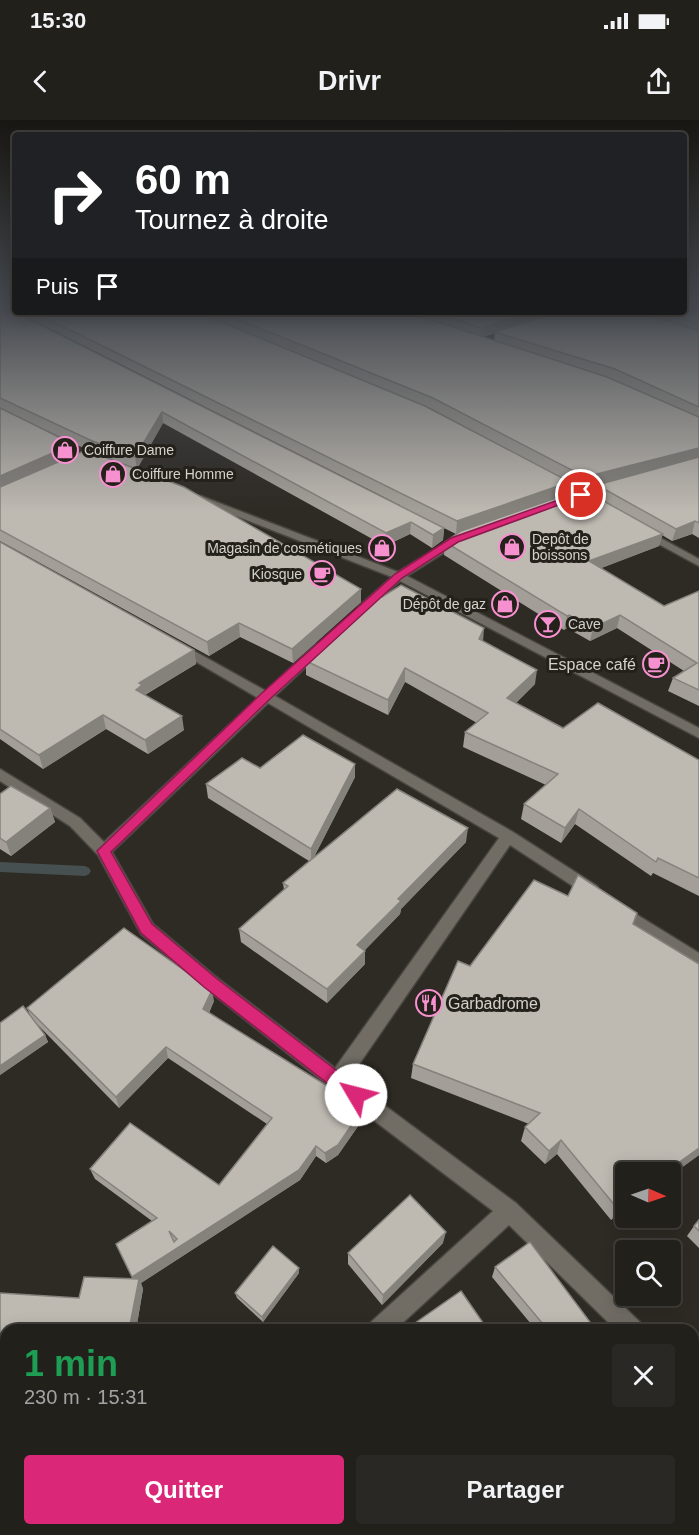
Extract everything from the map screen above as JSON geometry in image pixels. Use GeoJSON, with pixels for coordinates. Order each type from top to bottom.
{"type":"FeatureCollection","features":[{"type":"Feature","properties":{"kind":"street"},"geometry":{"type":"LineString","coordinates":[[540,473],[601,507]]}},
{"type":"Feature","properties":{"kind":"street"},"geometry":{"type":"LineString","coordinates":[[188,494],[399,576],[699,734]]}},
{"type":"Feature","properties":{"kind":"street"},"geometry":{"type":"LineString","coordinates":[[630,524],[699,563]]}},
{"type":"Feature","properties":{"kind":"street"},"geometry":{"type":"LineString","coordinates":[[355,616],[399,576],[455,540],[476,532]]}},
{"type":"Feature","properties":{"kind":"street"},"geometry":{"type":"LineString","coordinates":[[444,535],[455,540]]}},
{"type":"Feature","properties":{"kind":"street"},"geometry":{"type":"LineString","coordinates":[[164,638],[508,836],[699,962]]}},
{"type":"Feature","properties":{"kind":"street"},"geometry":{"type":"LineString","coordinates":[[104,851],[328,640]]}},
{"type":"Feature","properties":{"kind":"street"},"geometry":{"type":"LineString","coordinates":[[0,774],[75,822],[104,851],[147,929],[210,982],[337,1081],[509,1210],[626,1324]]}},
{"type":"Feature","properties":{"kind":"street"},"geometry":{"type":"LineString","coordinates":[[337,1081],[508,836]]}},
{"type":"Feature","properties":{"kind":"street"},"geometry":{"type":"LineString","coordinates":[[385,1324],[509,1210]]}},
{"type":"Feature","properties":{"kind":"building"},"geometry":{"type":"Polygon","coordinates":[[[0,378],[146,378],[444,528],[433,535],[411,522],[386,533],[162,412],[135,457],[90,440],[0,398],[0,378]]]}},
{"type":"Feature","properties":{"kind":"building"},"geometry":{"type":"Polygon","coordinates":[[[168,378],[357,378],[425,406],[570,482],[457,521],[168,378]]]}},
{"type":"Feature","properties":{"kind":"building"},"geometry":{"type":"Polygon","coordinates":[[[384,378],[609,378],[699,417],[699,448],[585,477],[433,398],[384,378]]]}},
{"type":"Feature","properties":{"kind":"building"},"geometry":{"type":"Polygon","coordinates":[[[635,378],[699,378],[699,407],[635,378]]]}},
{"type":"Feature","properties":{"kind":"building"},"geometry":{"type":"Polygon","coordinates":[[[0,408],[73,444],[0,476],[0,408]]]}},
{"type":"Feature","properties":{"kind":"building"},"geometry":{"type":"Polygon","coordinates":[[[86,450],[184,487],[361,589],[292,649],[239,623],[207,642],[0,530],[0,487],[86,450]]]}},
{"type":"Feature","properties":{"kind":"building"},"geometry":{"type":"Polygon","coordinates":[[[699,457],[699,523],[695,521],[676,529],[597,485],[699,457]]]}},
{"type":"Feature","properties":{"kind":"building"},"geometry":{"type":"Polygon","coordinates":[[[582,489],[663,534],[589,561],[664,606],[699,591],[699,690],[673,678],[697,663],[620,615],[593,628],[567,616],[445,542],[461,531],[582,489]]]}},
{"type":"Feature","properties":{"kind":"building"},"geometry":{"type":"Polygon","coordinates":[[[0,542],[194,650],[139,683],[142,685],[136,690],[182,716],[145,740],[103,715],[39,755],[0,729],[0,542]]]}},
{"type":"Feature","properties":{"kind":"building"},"geometry":{"type":"Polygon","coordinates":[[[401,585],[484,628],[479,639],[537,670],[507,698],[563,728],[598,703],[699,760],[699,878],[658,858],[656,862],[579,809],[565,828],[524,804],[558,774],[465,732],[488,713],[405,668],[388,700],[306,661],[311,658],[306,655],[374,594],[382,597],[401,585]]]}},
{"type":"Feature","properties":{"kind":"building"},"geometry":{"type":"Polygon","coordinates":[[[303,735],[355,764],[311,849],[206,784],[242,758],[260,768],[303,735]]]}},
{"type":"Feature","properties":{"kind":"building"},"geometry":{"type":"Polygon","coordinates":[[[11,786],[50,808],[6,842],[0,838],[0,794],[11,786]]]}},
{"type":"Feature","properties":{"kind":"building"},"geometry":{"type":"Polygon","coordinates":[[[397,789],[468,828],[398,899],[401,901],[357,945],[365,951],[327,989],[239,929],[288,886],[283,883],[397,789]]]}},
{"type":"Feature","properties":{"kind":"building"},"geometry":{"type":"Polygon","coordinates":[[[578,875],[637,913],[633,924],[699,964],[699,1148],[679,1162],[615,1162],[615,1206],[561,1140],[549,1151],[525,1127],[540,1113],[413,1064],[458,961],[470,966],[534,880],[568,896],[578,875]]]}},
{"type":"Feature","properties":{"kind":"building"},"geometry":{"type":"Polygon","coordinates":[[[124,928],[212,990],[203,1009],[363,1108],[338,1145],[325,1153],[316,1146],[299,1170],[132,1277],[116,1244],[157,1218],[90,1169],[130,1123],[219,1185],[272,1118],[166,1047],[116,1097],[27,1008],[124,928]],[[169,1231],[174,1242],[177,1239],[169,1231]]]}},
{"type":"Feature","properties":{"kind":"building"},"geometry":{"type":"Polygon","coordinates":[[[23,1006],[45,1035],[0,1066],[0,1023],[23,1006]]]}},
{"type":"Feature","properties":{"kind":"building"},"geometry":{"type":"Polygon","coordinates":[[[410,1195],[446,1232],[383,1295],[348,1253],[410,1195]]]}},
{"type":"Feature","properties":{"kind":"building"},"geometry":{"type":"Polygon","coordinates":[[[699,1220],[699,1231],[694,1226],[699,1220]]]}},
{"type":"Feature","properties":{"kind":"building"},"geometry":{"type":"Polygon","coordinates":[[[530,1242],[592,1324],[543,1324],[495,1267],[530,1242]]]}},
{"type":"Feature","properties":{"kind":"building"},"geometry":{"type":"Polygon","coordinates":[[[273,1246],[299,1268],[262,1317],[235,1293],[273,1246]]]}},
{"type":"Feature","properties":{"kind":"building"},"geometry":{"type":"Polygon","coordinates":[[[84,1277],[139,1279],[130,1324],[0,1324],[0,1293],[79,1298],[84,1277]]]}},
{"type":"Feature","properties":{"kind":"building"},"geometry":{"type":"Polygon","coordinates":[[[461,1291],[484,1324],[414,1324],[461,1291]]]}},
{"type":"Feature","properties":{"kind":"waterway"},"geometry":{"type":"LineString","coordinates":[[0,867],[85,871]]}},
{"type":"Feature","properties":{"kind":"place","name":"Coiffure Dame"},"geometry":{"type":"Point","coordinates":[65,450]}},
{"type":"Feature","properties":{"kind":"place","name":"Coiffure Homme"},"geometry":{"type":"Point","coordinates":[113,474]}},
{"type":"Feature","properties":{"kind":"place","name":"Depôt de boissons"},"geometry":{"type":"Point","coordinates":[512,547]}},
{"type":"Feature","properties":{"kind":"place","name":"Magasin de cosmétiques"},"geometry":{"type":"Point","coordinates":[382,548]}},
{"type":"Feature","properties":{"kind":"place","name":"Kiosque"},"geometry":{"type":"Point","coordinates":[322,574]}},
{"type":"Feature","properties":{"kind":"place","name":"Dépôt de gaz"},"geometry":{"type":"Point","coordinates":[505,604]}},
{"type":"Feature","properties":{"kind":"place","name":"Cave"},"geometry":{"type":"Point","coordinates":[548,624]}},
{"type":"Feature","properties":{"kind":"place","name":"Espace café"},"geometry":{"type":"Point","coordinates":[656,664]}},
{"type":"Feature","properties":{"kind":"place","name":"Garbadrome"},"geometry":{"type":"Point","coordinates":[429,1003]}},
{"type":"Feature","properties":{"kind":"route"},"geometry":{"type":"LineString","coordinates":[[356,1095],[210,982],[147,929],[104,851],[267,696],[399,576],[455,540],[581,495]]}}]}
